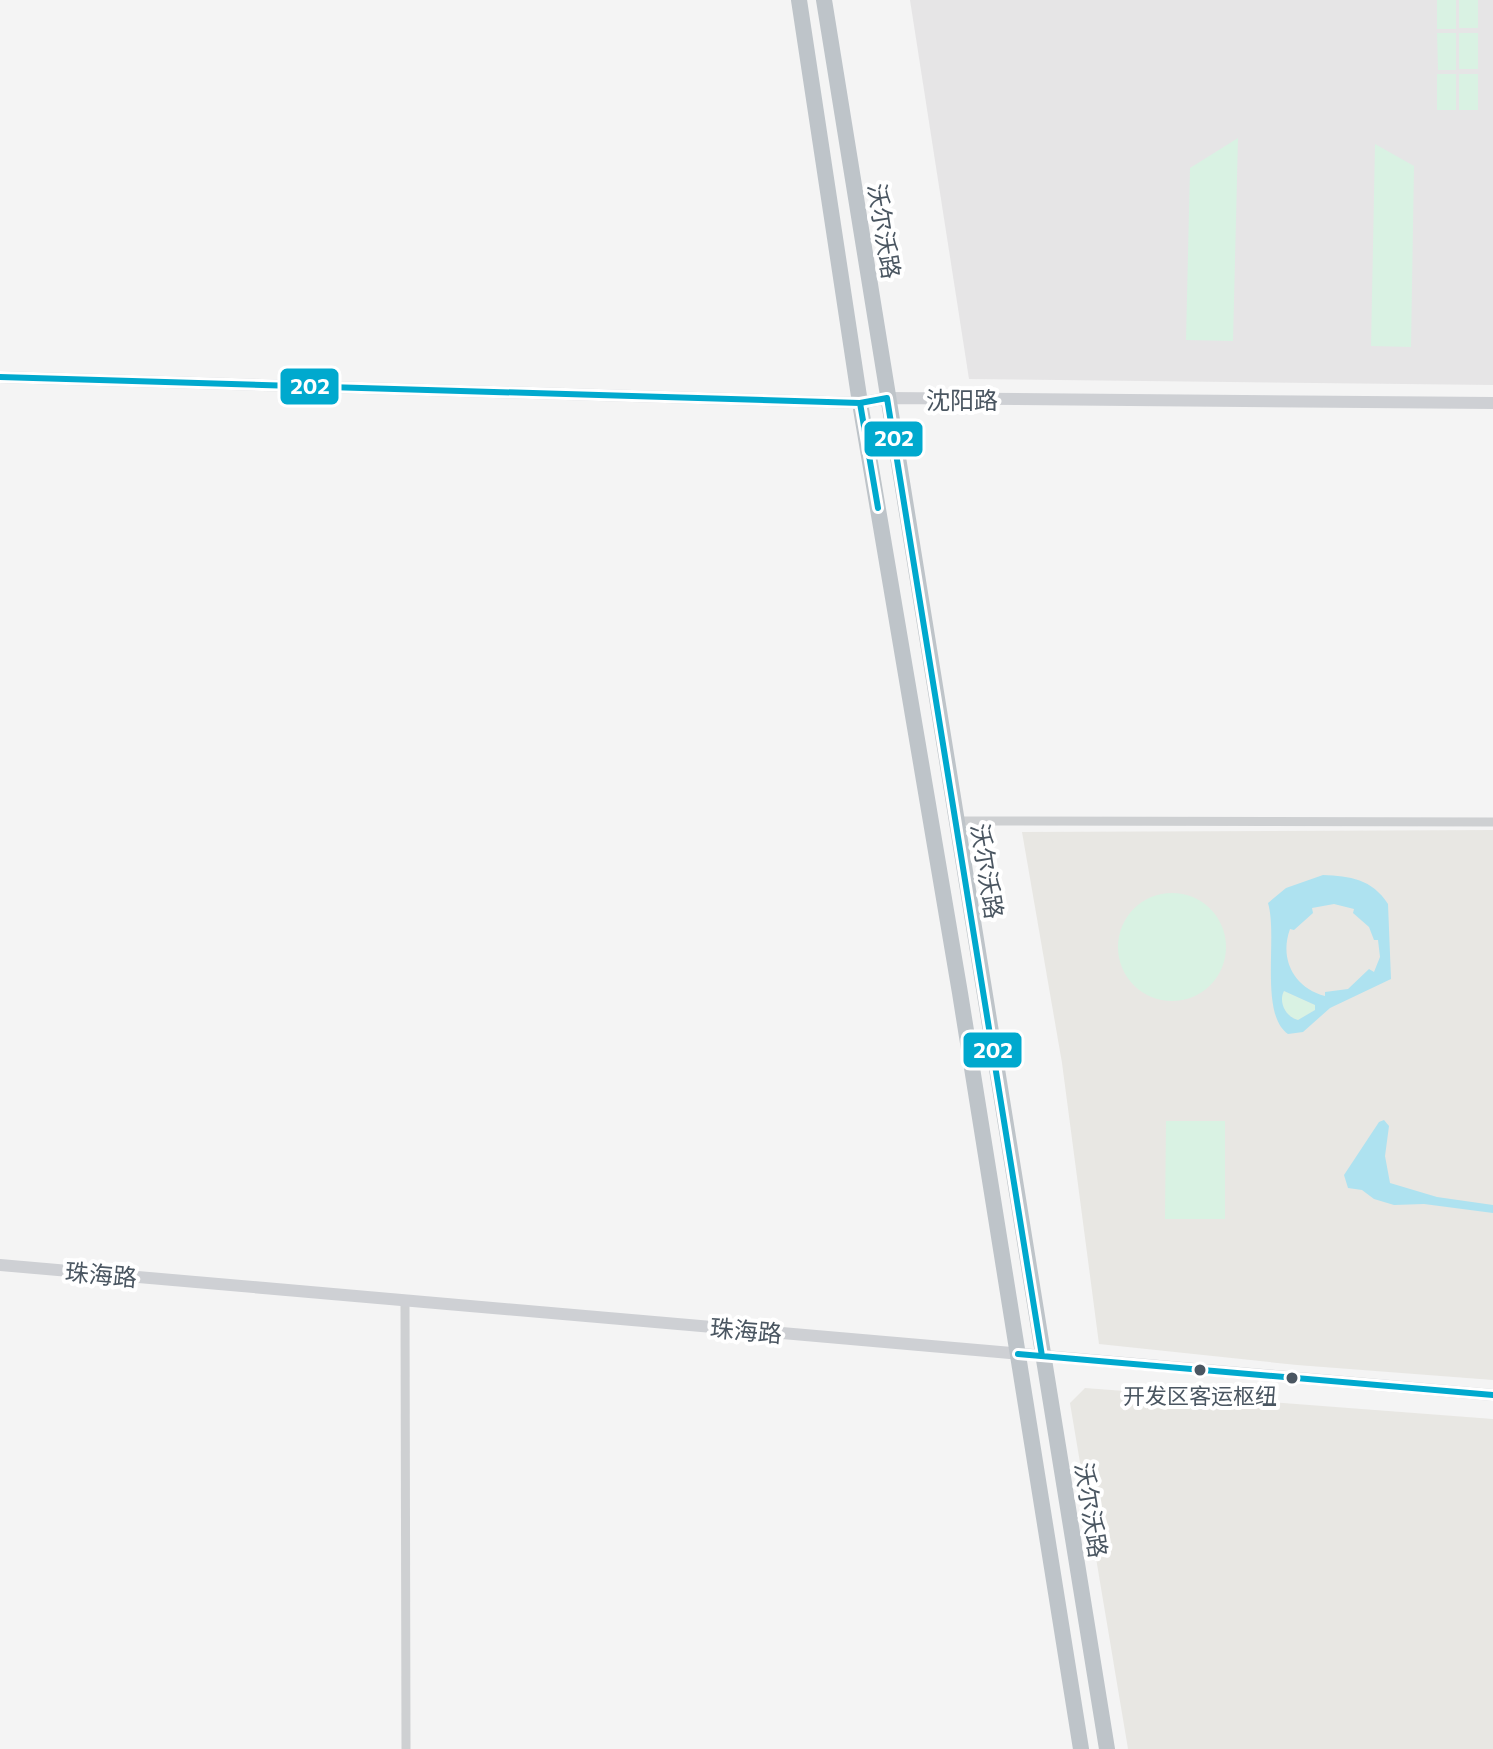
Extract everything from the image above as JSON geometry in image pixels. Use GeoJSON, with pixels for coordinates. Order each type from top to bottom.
{"type":"FeatureCollection","features":[{"type":"Feature","properties":{"kind":"highway","name":"沃尔沃路"},"geometry":{"type":"LineString","coordinates":[[799,0],[860,403],[960,993],[1081,1749]]}},
{"type":"Feature","properties":{"kind":"highway","name":"沃尔沃路"},"geometry":{"type":"LineString","coordinates":[[824,0],[1107,1749]]}},
{"type":"Feature","properties":{"kind":"main road","name":"沈阳路"},"geometry":{"type":"LineString","coordinates":[[0,377],[860,403],[887,398],[1493,403]]}},
{"type":"Feature","properties":{"kind":"main road","name":"珠海路"},"geometry":{"type":"LineString","coordinates":[[0,1265],[1493,1395]]}},
{"type":"Feature","properties":{"kind":"street"},"geometry":{"type":"LineString","coordinates":[[956,821],[1493,822]]}},
{"type":"Feature","properties":{"kind":"street"},"geometry":{"type":"LineString","coordinates":[[405,1301],[406,1749]]}},
{"type":"Feature","properties":{"kind":"shaded area"},"geometry":{"type":"Polygon","coordinates":[[[910,0],[1493,0],[1493,385],[969,379],[910,0]]]}},
{"type":"Feature","properties":{"kind":"shaded area"},"geometry":{"type":"Polygon","coordinates":[[[1493,830],[1493,1380],[1297,1365],[1099,1344],[1062,1063],[1022,832],[1493,830]]]}},
{"type":"Feature","properties":{"kind":"shaded area"},"geometry":{"type":"Polygon","coordinates":[[[1085,1388],[1493,1419],[1493,1749],[1128,1749],[1070,1403],[1085,1388]]]}},
{"type":"Feature","properties":{"kind":"green space"},"geometry":{"type":"Polygon","coordinates":[[[1437,0],[1456,0],[1456,29],[1437,29],[1437,0]]]}},
{"type":"Feature","properties":{"kind":"green space"},"geometry":{"type":"Polygon","coordinates":[[[1459,0],[1478,0],[1478,28],[1459,28],[1459,0]]]}},
{"type":"Feature","properties":{"kind":"green space"},"geometry":{"type":"Polygon","coordinates":[[[1437,33],[1456,33],[1456,70],[1438,70],[1437,33]]]}},
{"type":"Feature","properties":{"kind":"green space"},"geometry":{"type":"Polygon","coordinates":[[[1459,33],[1478,33],[1478,69],[1459,69],[1459,33]]]}},
{"type":"Feature","properties":{"kind":"green space"},"geometry":{"type":"Polygon","coordinates":[[[1437,74],[1456,74],[1456,110],[1437,110],[1437,74]]]}},
{"type":"Feature","properties":{"kind":"green space"},"geometry":{"type":"Polygon","coordinates":[[[1459,74],[1478,74],[1478,110],[1459,110],[1459,74]]]}},
{"type":"Feature","properties":{"kind":"green space"},"geometry":{"type":"Polygon","coordinates":[[[1238,138],[1233,341],[1186,340],[1190,168],[1238,138]]]}},
{"type":"Feature","properties":{"kind":"green space"},"geometry":{"type":"Polygon","coordinates":[[[1375,144],[1414,166],[1411,347],[1371,346],[1375,144]]]}},
{"type":"Feature","properties":{"kind":"green space"},"geometry":{"type":"Polygon","coordinates":[[[1172,893],[1193,897],[1210,909],[1222,926],[1226,947],[1222,968],[1210,985],[1193,997],[1172,1001],[1151,997],[1134,985],[1122,968],[1118,947],[1122,926],[1134,909],[1151,897],[1172,893]]]}},
{"type":"Feature","properties":{"kind":"green space"},"geometry":{"type":"Polygon","coordinates":[[[1284,991],[1315,1005],[1315,1010],[1298,1020],[1293,1018],[1282,1004],[1284,991]]]}},
{"type":"Feature","properties":{"kind":"green space"},"geometry":{"type":"Polygon","coordinates":[[[1166,1121],[1225,1121],[1225,1219],[1165,1219],[1166,1121]]]}},
{"type":"Feature","properties":{"kind":"water"},"geometry":{"type":"Polygon","coordinates":[[[1323,875],[1360,880],[1375,889],[1388,904],[1391,979],[1330,1008],[1303,1032],[1288,1034],[1279,1024],[1274,1010],[1268,903],[1286,888],[1323,875]],[[1334,904],[1312,908],[1313,913],[1294,930],[1290,929],[1287,940],[1288,961],[1297,979],[1325,996],[1325,992],[1348,989],[1369,969],[1374,972],[1380,957],[1378,940],[1374,940],[1369,927],[1353,913],[1354,909],[1334,904]],[[1284,991],[1283,1004],[1294,1018],[1298,1020],[1315,1010],[1315,1005],[1284,991]]]}},
{"type":"Feature","properties":{"kind":"water"},"geometry":{"type":"Polygon","coordinates":[[[1384,1120],[1389,1126],[1385,1156],[1390,1183],[1437,1197],[1493,1205],[1493,1213],[1424,1204],[1394,1205],[1374,1199],[1362,1190],[1348,1188],[1344,1175],[1379,1122],[1384,1120]]]}},
{"type":"Feature","properties":{"kind":"transit line","name":"202"},"geometry":{"type":"LineString","coordinates":[[0,377],[860,403],[887,398],[1042,1356]]}},
{"type":"Feature","properties":{"kind":"transit line","name":"202"},"geometry":{"type":"LineString","coordinates":[[860,403],[878,508]]}},
{"type":"Feature","properties":{"kind":"transit line","name":"202"},"geometry":{"type":"LineString","coordinates":[[1018,1354],[1493,1395]]}},
{"type":"Feature","properties":{"kind":"place","name":"开发区客运枢纽"},"geometry":{"type":"Point","coordinates":[1200,1370]}}]}
